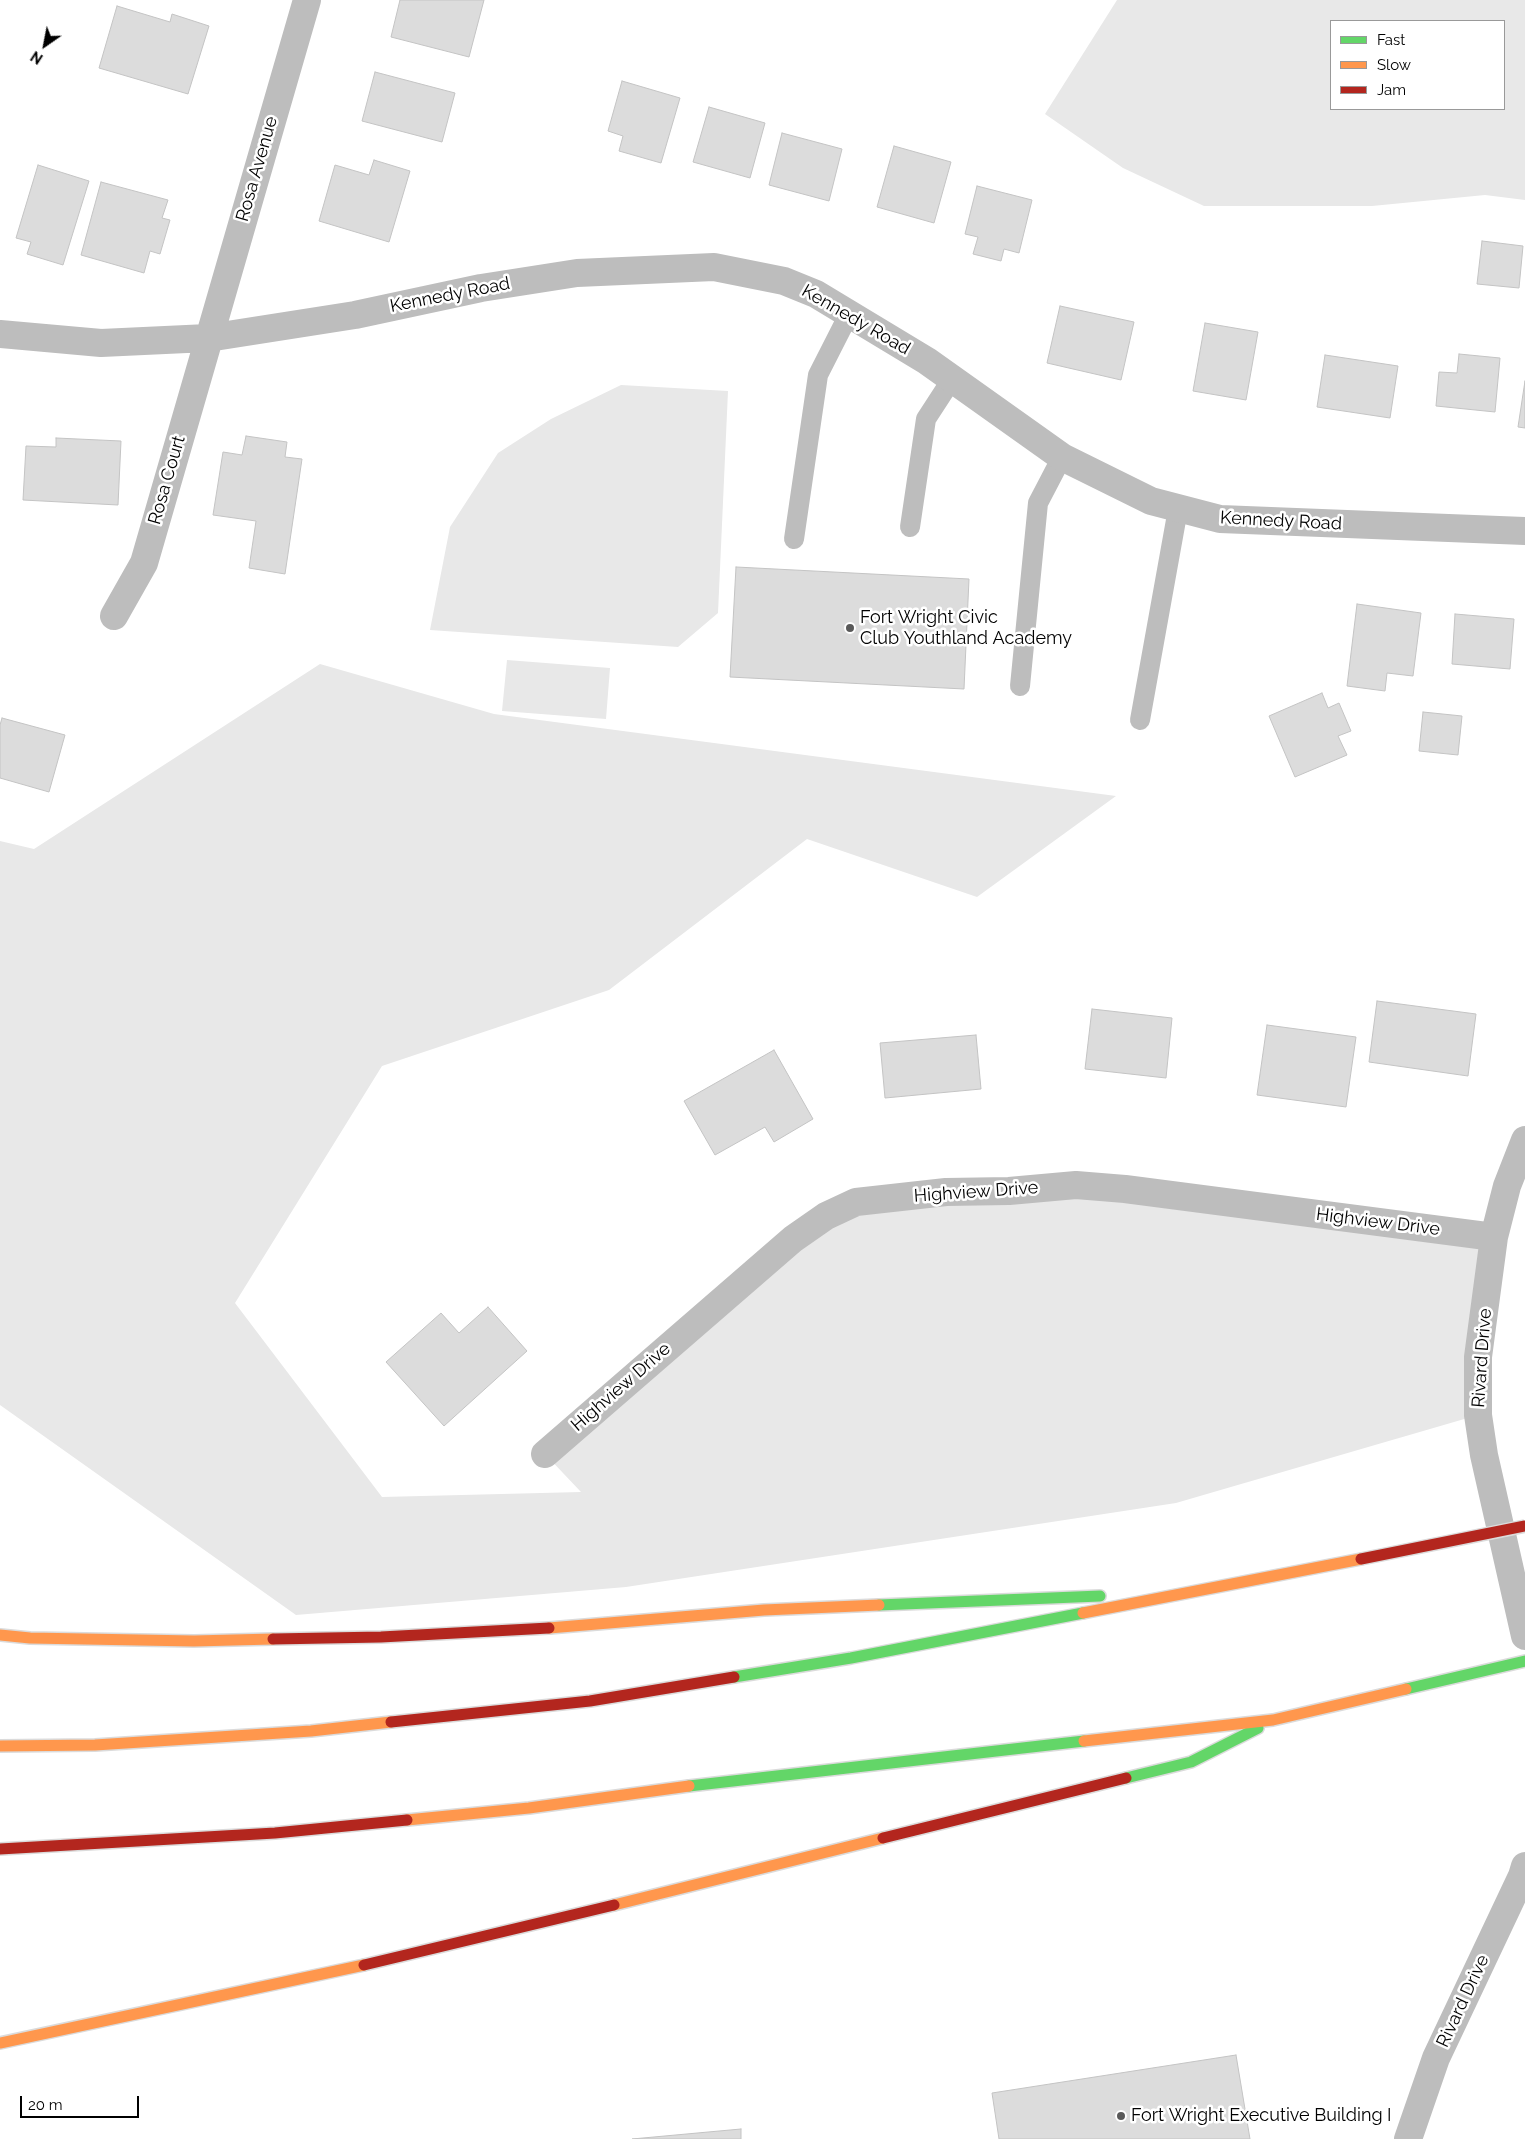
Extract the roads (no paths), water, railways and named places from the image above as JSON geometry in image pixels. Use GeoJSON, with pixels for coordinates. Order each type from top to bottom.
{"type":"FeatureCollection","features":[{"type":"Feature","properties":{"kind":"highway"},"geometry":{"type":"LineString","coordinates":[[0,1746],[95,1745],[311,1731],[590,1701],[851,1658],[1525,1526]]}},
{"type":"Feature","properties":{"kind":"highway"},"geometry":{"type":"LineString","coordinates":[[0,1635],[30,1638],[194,1640],[381,1637],[592,1626],[764,1610],[1191,1592]]}},
{"type":"Feature","properties":{"kind":"highway"},"geometry":{"type":"LineString","coordinates":[[0,1849],[275,1833],[499,1811],[700,1784],[1273,1720],[1525,1661]]}},
{"type":"Feature","properties":{"kind":"highway"},"geometry":{"type":"LineString","coordinates":[[0,2043],[322,1975],[566,1917],[1191,1762],[1273,1720]]}},
{"type":"Feature","properties":{"kind":"street","name":"Rosa Avenue"},"geometry":{"type":"LineString","coordinates":[[208,338],[307,0]]}},
{"type":"Feature","properties":{"kind":"street","name":"Kennedy Road"},"geometry":{"type":"LineString","coordinates":[[0,334],[101,343],[208,338],[355,315],[481,288],[577,272],[714,267],[784,281],[816,294],[927,361],[1062,457],[1150,501],[1220,519],[1525,531]]}},
{"type":"Feature","properties":{"kind":"street","name":"Rosa Court"},"geometry":{"type":"LineString","coordinates":[[114,616],[144,563],[208,338]]}},
{"type":"Feature","properties":{"kind":"street","name":"Rivard Drive"},"geometry":{"type":"LineString","coordinates":[[1525,1140],[1506,1186],[1494,1237],[1478,1357],[1478,1415],[1484,1455],[1525,1636]]}},
{"type":"Feature","properties":{"kind":"street","name":"Highview Drive"},"geometry":{"type":"LineString","coordinates":[[544,1454],[792,1240],[826,1216],[856,1202],[946,1192],[1076,1185],[1125,1189],[1494,1237]]}},
{"type":"Feature","properties":{"kind":"street","name":"Rivard Drive"},"geometry":{"type":"LineString","coordinates":[[1408,2139],[1436,2058],[1525,1866]]}},
{"type":"Feature","properties":{"kind":"lane"},"geometry":{"type":"LineString","coordinates":[[794,539],[818,375],[849,314]]}},
{"type":"Feature","properties":{"kind":"lane"},"geometry":{"type":"LineString","coordinates":[[910,527],[926,419],[952,379]]}},
{"type":"Feature","properties":{"kind":"lane"},"geometry":{"type":"LineString","coordinates":[[1020,686],[1038,504],[1062,457]]}},
{"type":"Feature","properties":{"kind":"lane"},"geometry":{"type":"LineString","coordinates":[[1140,720],[1178,509]]}},
{"type":"Feature","properties":{"kind":"place","name":"Fort Wright Civic Club Youthland Academy"},"geometry":{"type":"Point","coordinates":[850,628]}},
{"type":"Feature","properties":{"kind":"place","name":"Fort Wright Executive Building I"},"geometry":{"type":"Point","coordinates":[1121,2116]}}]}
